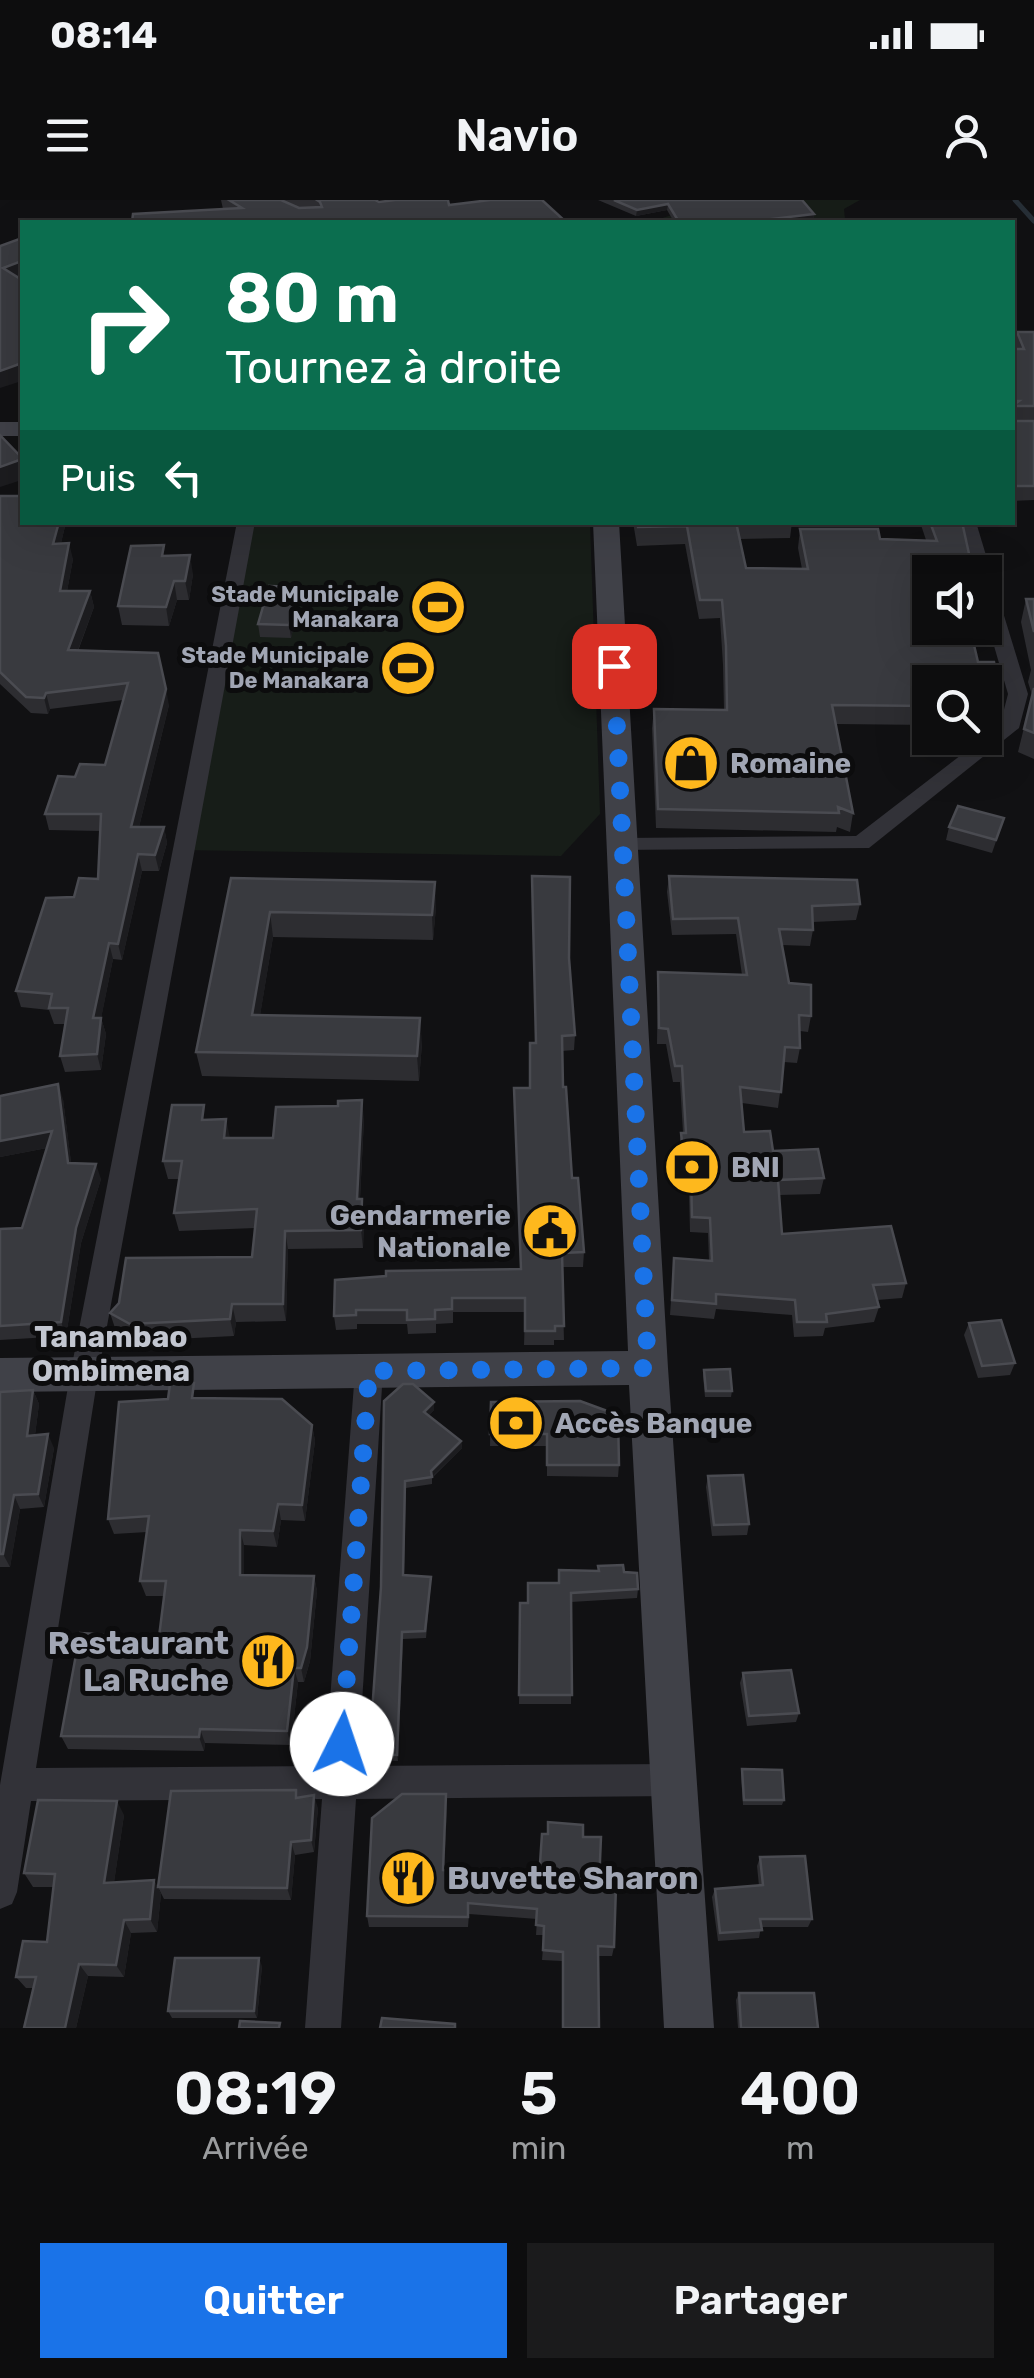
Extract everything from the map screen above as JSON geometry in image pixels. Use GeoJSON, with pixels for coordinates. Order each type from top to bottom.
{"type":"FeatureCollection","features":[{"type":"Feature","properties":{"kind":"main road"},"geometry":{"type":"LineString","coordinates":[[606,525],[648,1368],[689,2028]]}},
{"type":"Feature","properties":{"kind":"main road"},"geometry":{"type":"LineString","coordinates":[[0,1375],[648,1368]]}},
{"type":"Feature","properties":{"kind":"street"},"geometry":{"type":"LineString","coordinates":[[0,1892],[84,1375],[245,525]]}},
{"type":"Feature","properties":{"kind":"street"},"geometry":{"type":"LineString","coordinates":[[968,525],[977,555]]}},
{"type":"Feature","properties":{"kind":"street"},"geometry":{"type":"LineString","coordinates":[[623,845],[862,843],[1010,728],[1018,694],[1002,641]]}},
{"type":"Feature","properties":{"kind":"street"},"geometry":{"type":"LineString","coordinates":[[323,2028],[369,1371]]}},
{"type":"Feature","properties":{"kind":"street"},"geometry":{"type":"LineString","coordinates":[[17,1786],[674,1780]]}},
{"type":"Feature","properties":{"kind":"shaded area"},"geometry":{"type":"Polygon","coordinates":[[[722,200],[860,200],[844,209],[845,219],[853,220],[656,220],[722,200]]]}},
{"type":"Feature","properties":{"kind":"shaded area","name":"Stade Municipale De Manakara"},"geometry":{"type":"Polygon","coordinates":[[[254,525],[590,525],[600,814],[561,856],[180,850],[254,525]]]}},
{"type":"Feature","properties":{"kind":"building"},"geometry":{"type":"Polygon","coordinates":[[[229,200],[281,200],[299,208],[322,207],[317,200],[448,200],[449,205],[542,200],[564,220],[132,220],[133,214],[242,208],[229,200]]]}},
{"type":"Feature","properties":{"kind":"building"},"geometry":{"type":"Polygon","coordinates":[[[614,200],[802,200],[814,214],[773,220],[678,220],[668,204],[637,210],[614,200]]]}},
{"type":"Feature","properties":{"kind":"building"},"geometry":{"type":"Polygon","coordinates":[[[20,239],[20,262],[3,268],[20,279],[20,364],[0,371],[0,246],[20,239]]]}},
{"type":"Feature","properties":{"kind":"building"},"geometry":{"type":"Polygon","coordinates":[[[1017,332],[1034,332],[1034,406],[1015,406],[1019,401],[1015,401],[1015,349],[1024,349],[1017,332]]]}},
{"type":"Feature","properties":{"kind":"building"},"geometry":{"type":"Polygon","coordinates":[[[1015,421],[1034,421],[1034,486],[1015,486],[1015,421]]]}},
{"type":"Feature","properties":{"kind":"building"},"geometry":{"type":"Polygon","coordinates":[[[0,435],[20,460],[0,467],[0,435]]]}},
{"type":"Feature","properties":{"kind":"building"},"geometry":{"type":"Polygon","coordinates":[[[0,496],[20,496],[20,525],[58,525],[53,544],[69,543],[60,591],[90,591],[68,650],[158,653],[166,689],[131,827],[164,827],[155,855],[138,854],[118,944],[109,943],[93,1018],[101,1018],[97,1054],[60,1056],[68,1008],[49,1008],[52,994],[16,991],[46,898],[74,897],[79,878],[98,879],[101,814],[45,814],[58,776],[75,777],[80,764],[105,765],[128,683],[46,693],[44,698],[26,697],[0,672],[0,496]]]}},
{"type":"Feature","properties":{"kind":"building"},"geometry":{"type":"Polygon","coordinates":[[[638,525],[737,525],[746,568],[808,569],[800,529],[878,529],[880,539],[937,541],[931,525],[963,525],[969,555],[912,555],[912,645],[974,645],[978,662],[995,665],[912,665],[912,706],[832,705],[853,813],[838,807],[839,813],[658,809],[654,709],[727,710],[722,600],[700,600],[687,526],[638,525]]]}},
{"type":"Feature","properties":{"kind":"building"},"geometry":{"type":"Polygon","coordinates":[[[164,545],[162,556],[190,555],[185,581],[174,581],[166,607],[118,606],[131,546],[164,545]]]}},
{"type":"Feature","properties":{"kind":"building"},"geometry":{"type":"Polygon","coordinates":[[[269,586],[299,587],[289,625],[258,624],[269,586]]]}},
{"type":"Feature","properties":{"kind":"building"},"geometry":{"type":"Polygon","coordinates":[[[1026,599],[1034,599],[1034,632],[1026,599]]]}},
{"type":"Feature","properties":{"kind":"building"},"geometry":{"type":"Polygon","coordinates":[[[1034,688],[1034,733],[1024,729],[1034,688]]]}},
{"type":"Feature","properties":{"kind":"building"},"geometry":{"type":"Polygon","coordinates":[[[958,806],[1004,818],[996,840],[949,827],[958,806]]]}},
{"type":"Feature","properties":{"kind":"building"},"geometry":{"type":"Polygon","coordinates":[[[532,876],[570,877],[569,958],[575,1035],[562,1036],[563,1087],[572,1178],[578,1178],[584,1252],[562,1253],[564,1326],[555,1326],[555,1331],[525,1331],[525,1298],[452,1298],[452,1309],[435,1310],[435,1319],[407,1320],[407,1310],[356,1310],[356,1315],[334,1316],[335,1280],[386,1276],[386,1271],[521,1269],[514,1088],[530,1088],[530,1043],[536,1043],[532,876]]]}},
{"type":"Feature","properties":{"kind":"building"},"geometry":{"type":"Polygon","coordinates":[[[669,876],[857,880],[860,904],[812,906],[813,930],[779,929],[789,983],[811,985],[811,1016],[799,1015],[800,1048],[785,1047],[781,1092],[740,1087],[744,1132],[770,1131],[773,1151],[818,1149],[824,1178],[778,1180],[782,1234],[891,1226],[906,1283],[873,1285],[879,1307],[826,1314],[827,1322],[797,1322],[795,1300],[716,1294],[716,1304],[672,1300],[674,1258],[712,1261],[710,1218],[692,1217],[691,1176],[686,1176],[681,1133],[686,1133],[682,1066],[675,1066],[668,1029],[659,1028],[658,972],[747,975],[738,918],[673,919],[669,876]]]}},
{"type":"Feature","properties":{"kind":"building"},"geometry":{"type":"Polygon","coordinates":[[[231,878],[435,882],[432,915],[270,912],[252,1015],[420,1018],[417,1056],[196,1052],[231,878]]]}},
{"type":"Feature","properties":{"kind":"building"},"geometry":{"type":"Polygon","coordinates":[[[58,1084],[68,1163],[96,1164],[76,1228],[61,1322],[0,1326],[0,1229],[22,1228],[52,1131],[0,1141],[0,1096],[58,1084]]]}},
{"type":"Feature","properties":{"kind":"building"},"geometry":{"type":"Polygon","coordinates":[[[362,1100],[357,1199],[362,1199],[361,1230],[285,1231],[283,1304],[232,1304],[230,1319],[130,1324],[110,1313],[119,1303],[126,1258],[252,1257],[257,1209],[174,1213],[182,1161],[163,1161],[172,1105],[204,1105],[202,1120],[226,1119],[224,1138],[273,1138],[276,1107],[338,1106],[338,1101],[362,1100]]]}},
{"type":"Feature","properties":{"kind":"building"},"geometry":{"type":"Polygon","coordinates":[[[1001,1320],[1015,1363],[982,1366],[969,1323],[1001,1320]]]}},
{"type":"Feature","properties":{"kind":"building"},"geometry":{"type":"Polygon","coordinates":[[[730,1369],[732,1391],[706,1391],[704,1370],[730,1369]]]}},
{"type":"Feature","properties":{"kind":"building"},"geometry":{"type":"Polygon","coordinates":[[[194,1383],[192,1398],[282,1399],[312,1425],[302,1505],[278,1504],[273,1531],[240,1530],[240,1575],[314,1576],[307,1647],[301,1668],[294,1668],[287,1731],[200,1729],[199,1737],[61,1736],[80,1633],[159,1637],[166,1581],[140,1581],[149,1516],[108,1519],[119,1402],[168,1399],[170,1384],[194,1383]]]}},
{"type":"Feature","properties":{"kind":"building"},"geometry":{"type":"Polygon","coordinates":[[[403,1384],[413,1384],[434,1402],[424,1412],[461,1441],[431,1471],[432,1477],[405,1481],[403,1575],[431,1577],[425,1631],[402,1632],[397,1755],[369,1754],[381,1587],[384,1401],[403,1384]]]}},
{"type":"Feature","properties":{"kind":"building"},"geometry":{"type":"Polygon","coordinates":[[[33,1390],[27,1436],[48,1434],[38,1494],[14,1495],[0,1554],[0,1392],[33,1390]]]}},
{"type":"Feature","properties":{"kind":"building"},"geometry":{"type":"Polygon","coordinates":[[[580,1401],[618,1415],[619,1465],[547,1465],[547,1434],[490,1434],[491,1402],[580,1401]]]}},
{"type":"Feature","properties":{"kind":"building"},"geometry":{"type":"Polygon","coordinates":[[[743,1475],[749,1524],[714,1525],[708,1476],[743,1475]]]}},
{"type":"Feature","properties":{"kind":"building"},"geometry":{"type":"Polygon","coordinates":[[[623,1565],[624,1572],[637,1573],[638,1589],[571,1593],[572,1695],[519,1695],[520,1603],[528,1603],[528,1583],[559,1583],[559,1570],[599,1571],[598,1566],[623,1565]]]}},
{"type":"Feature","properties":{"kind":"building"},"geometry":{"type":"Polygon","coordinates":[[[791,1670],[799,1713],[749,1716],[743,1673],[791,1670]]]}},
{"type":"Feature","properties":{"kind":"building"},"geometry":{"type":"Polygon","coordinates":[[[742,1769],[782,1770],[784,1800],[744,1800],[742,1769]]]}},
{"type":"Feature","properties":{"kind":"building"},"geometry":{"type":"Polygon","coordinates":[[[296,1790],[296,1798],[314,1795],[311,1840],[291,1842],[287,1888],[158,1887],[171,1791],[296,1790]]]}},
{"type":"Feature","properties":{"kind":"building"},"geometry":{"type":"Polygon","coordinates":[[[402,1794],[446,1794],[443,1870],[539,1878],[542,1834],[548,1834],[548,1822],[583,1825],[583,1837],[601,1837],[599,1884],[616,1886],[614,1947],[598,1946],[599,2028],[563,2028],[563,1952],[543,1950],[544,1926],[536,1925],[537,1909],[468,1903],[468,1917],[367,1916],[372,1818],[402,1794]]]}},
{"type":"Feature","properties":{"kind":"building"},"geometry":{"type":"Polygon","coordinates":[[[38,1800],[117,1801],[104,1883],[154,1880],[150,1919],[124,1920],[116,1965],[79,1964],[65,2028],[24,2028],[36,1977],[16,1977],[23,1941],[47,1942],[55,1874],[24,1873],[38,1800]]]}},
{"type":"Feature","properties":{"kind":"building"},"geometry":{"type":"Polygon","coordinates":[[[805,1856],[812,1919],[760,1919],[762,1930],[720,1933],[715,1889],[763,1885],[760,1857],[805,1856]]]}},
{"type":"Feature","properties":{"kind":"building"},"geometry":{"type":"Polygon","coordinates":[[[175,1958],[259,1958],[254,2011],[168,2011],[175,1958]]]}},
{"type":"Feature","properties":{"kind":"building"},"geometry":{"type":"Polygon","coordinates":[[[739,1993],[814,1993],[818,2028],[741,2028],[739,1993]]]}},
{"type":"Feature","properties":{"kind":"building"},"geometry":{"type":"Polygon","coordinates":[[[382,2018],[455,2024],[455,2028],[380,2028],[382,2018]]]}},
{"type":"Feature","properties":{"kind":"building"},"geometry":{"type":"Polygon","coordinates":[[[240,2021],[280,2023],[279,2028],[239,2028],[240,2021]]]}},
{"type":"Feature","properties":{"kind":"waterway"},"geometry":{"type":"LineString","coordinates":[[1015,200],[1034,221]]}},
{"type":"Feature","properties":{"kind":"place","name":"Stade Municipale Manakara"},"geometry":{"type":"Point","coordinates":[438,607]}},
{"type":"Feature","properties":{"kind":"place","name":"Stade Municipale De Manakara"},"geometry":{"type":"Point","coordinates":[408,668]}},
{"type":"Feature","properties":{"kind":"place","name":"Romaine"},"geometry":{"type":"Point","coordinates":[691,763]}},
{"type":"Feature","properties":{"kind":"place","name":"BNI"},"geometry":{"type":"Point","coordinates":[692,1167]}},
{"type":"Feature","properties":{"kind":"place","name":"Gendarmerie Nationale"},"geometry":{"type":"Point","coordinates":[550,1231]}},
{"type":"Feature","properties":{"kind":"place","name":"Accès Banque"},"geometry":{"type":"Point","coordinates":[516,1423]}},
{"type":"Feature","properties":{"kind":"place","name":"Restaurant La Ruche"},"geometry":{"type":"Point","coordinates":[268,1661]}},
{"type":"Feature","properties":{"kind":"place","name":"Buvette Sharon"},"geometry":{"type":"Point","coordinates":[408,1878]}},
{"type":"Feature","properties":{"kind":"district","name":"Tanambao Ombimena"},"geometry":{"type":"Point","coordinates":[111,1354]}},
{"type":"Feature","properties":{"kind":"route"},"geometry":{"type":"LineString","coordinates":[[342,1744],[369,1371],[648,1368],[614,666]]}}]}
